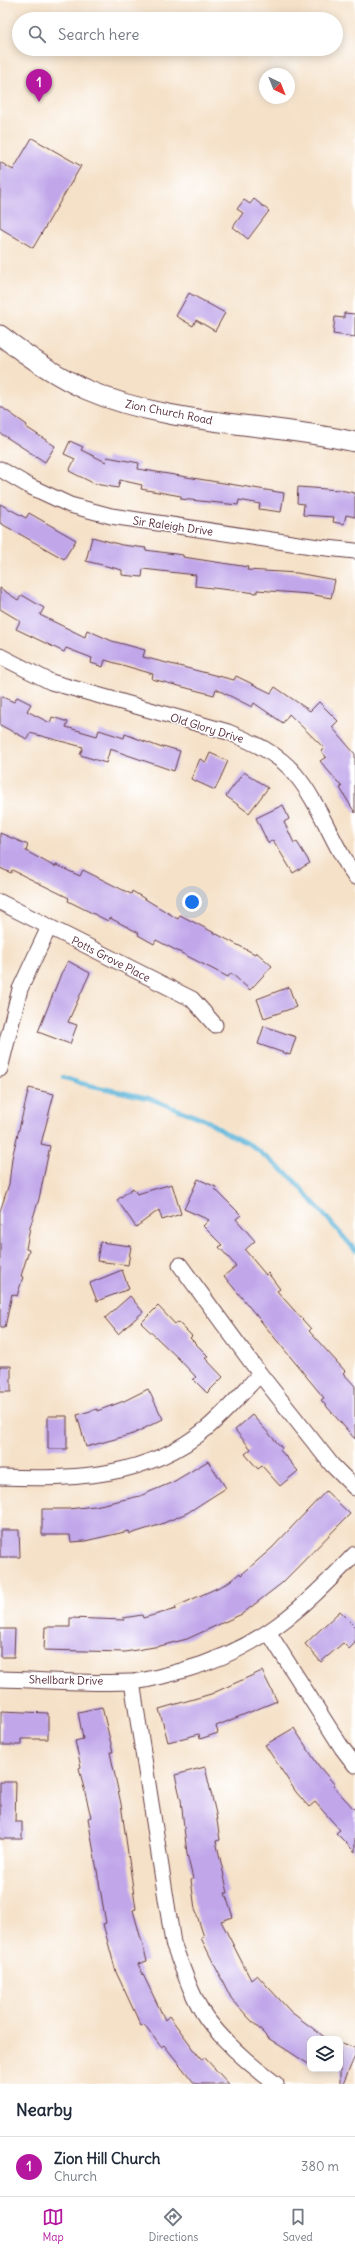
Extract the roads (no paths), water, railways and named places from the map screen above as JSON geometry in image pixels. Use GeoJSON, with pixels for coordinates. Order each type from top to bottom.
{"type":"FeatureCollection","features":[{"type":"Feature","properties":{"kind":"street","name":"Zion Church Road"},"geometry":{"type":"LineString","coordinates":[[0,335],[53,372],[87,390],[121,402],[205,420],[355,442]]}},
{"type":"Feature","properties":{"kind":"street","name":"Sir Raleigh Drive"},"geometry":{"type":"LineString","coordinates":[[0,469],[29,486],[70,505],[110,516],[159,525],[355,551]]}},
{"type":"Feature","properties":{"kind":"street","name":"Old Glory Drive"},"geometry":{"type":"LineString","coordinates":[[0,656],[51,682],[228,732],[255,743],[274,755],[295,773],[344,861],[355,877]]}},
{"type":"Feature","properties":{"kind":"street","name":"Potts Grove Place"},"geometry":{"type":"LineString","coordinates":[[0,902],[192,998],[215,1025]]}},
{"type":"Feature","properties":{"kind":"street"},"geometry":{"type":"LineString","coordinates":[[0,1069],[20,989],[49,927]]}},
{"type":"Feature","properties":{"kind":"street"},"geometry":{"type":"LineString","coordinates":[[180,1265],[260,1374],[332,1465],[355,1488]]}},
{"type":"Feature","properties":{"kind":"street"},"geometry":{"type":"LineString","coordinates":[[0,1477],[54,1478],[102,1475],[159,1459],[206,1428],[260,1374]]}},
{"type":"Feature","properties":{"kind":"street","name":"Shellbark Drive"},"geometry":{"type":"LineString","coordinates":[[0,1679],[132,1682],[209,1664],[269,1633],[313,1597],[355,1554]]}},
{"type":"Feature","properties":{"kind":"street"},"geometry":{"type":"LineString","coordinates":[[269,1633],[342,1748],[355,1765]]}},
{"type":"Feature","properties":{"kind":"street"},"geometry":{"type":"LineString","coordinates":[[132,1682],[173,1943],[206,2018],[247,2063],[276,2084]]}},
{"type":"Feature","properties":{"kind":"waterway"},"geometry":{"type":"LineString","coordinates":[[63,1077],[80,1083],[148,1098],[208,1121],[226,1133],[251,1145],[291,1177],[355,1250]]}},
{"type":"Feature","properties":{"kind":"place","name":"Zion Hill Church"},"geometry":{"type":"Point","coordinates":[39,102]}}]}
